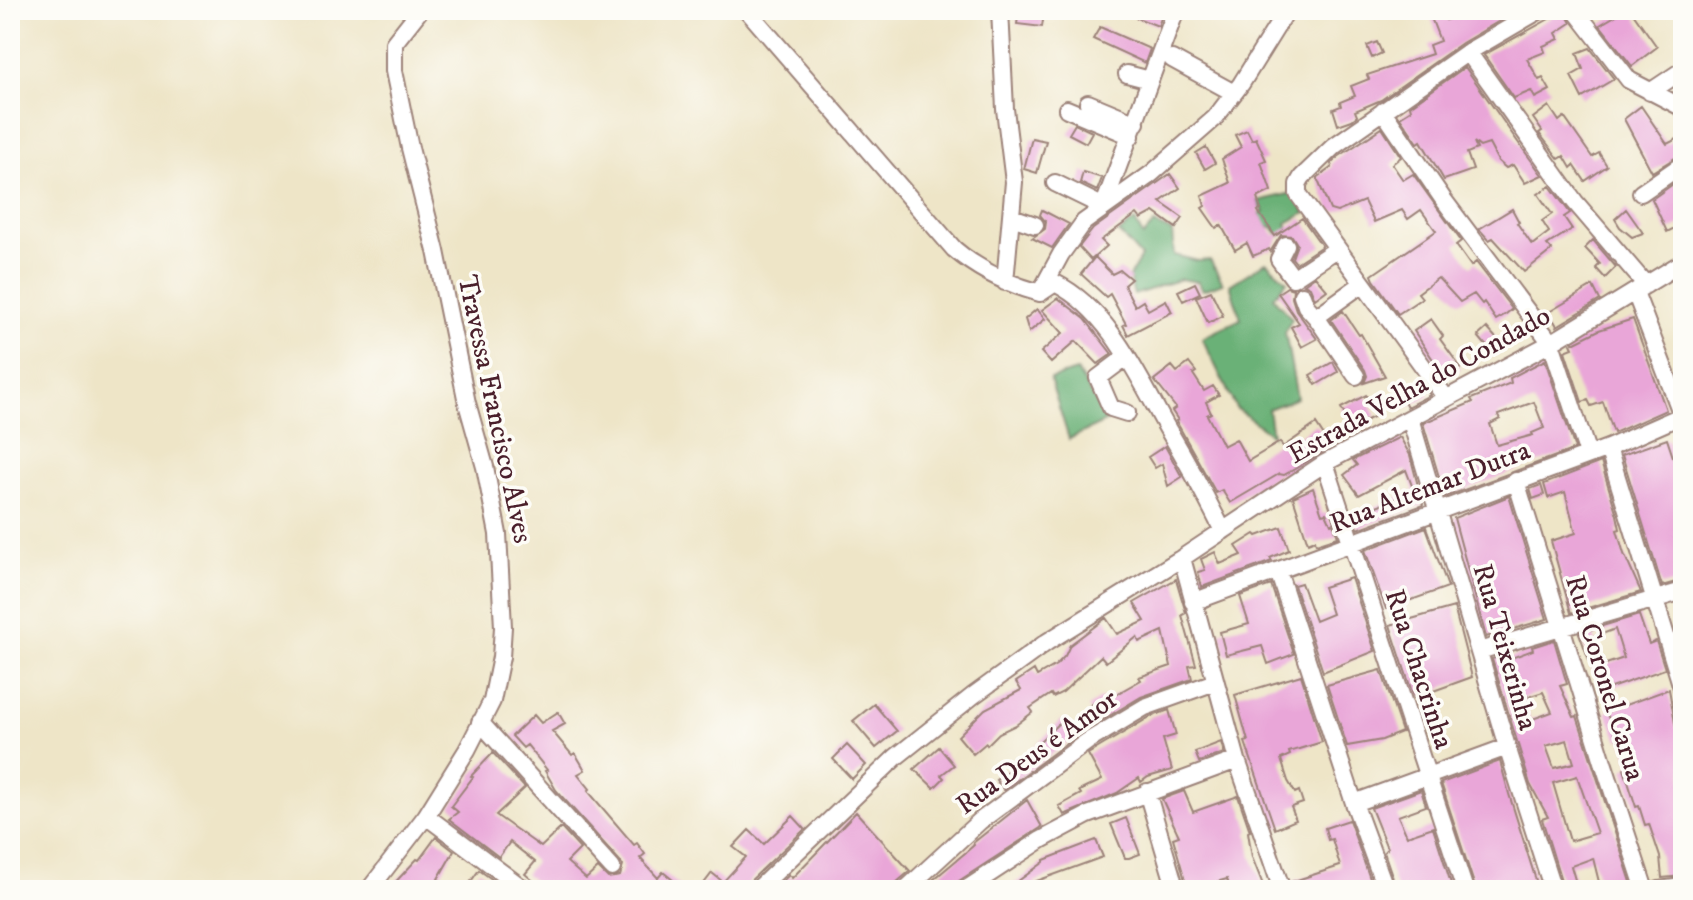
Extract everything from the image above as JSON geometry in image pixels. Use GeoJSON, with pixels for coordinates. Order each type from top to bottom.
{"type":"FeatureCollection","features":[{"type":"Feature","properties":{"kind":"street","name":"Travessa Francisco Alves"},"geometry":{"type":"LineString","coordinates":[[369,890],[452,777],[492,701],[501,657],[503,614],[498,534],[394,71],[394,43],[420,10]]}},
{"type":"Feature","properties":{"kind":"street"},"geometry":{"type":"LineString","coordinates":[[747,10],[954,249],[973,265],[1005,282],[1040,293]]}},
{"type":"Feature","properties":{"kind":"street"},"geometry":{"type":"LineString","coordinates":[[1000,10],[1005,109],[1014,182],[1005,282]]}},
{"type":"Feature","properties":{"kind":"street"},"geometry":{"type":"LineString","coordinates":[[1104,207],[1176,10]]}},
{"type":"Feature","properties":{"kind":"street"},"geometry":{"type":"LineString","coordinates":[[1040,293],[1078,228],[1151,174],[1215,118],[1287,10]]}},
{"type":"Feature","properties":{"kind":"street"},"geometry":{"type":"LineString","coordinates":[[1446,398],[1298,194],[1298,184],[1309,167],[1383,111],[1468,52],[1540,10]]}},
{"type":"Feature","properties":{"kind":"street"},"geometry":{"type":"LineString","coordinates":[[1575,10],[1629,80],[1683,108]]}},
{"type":"Feature","properties":{"kind":"street"},"geometry":{"type":"LineString","coordinates":[[1468,52],[1641,289],[1683,416]]}},
{"type":"Feature","properties":{"kind":"street"},"geometry":{"type":"LineString","coordinates":[[1172,59],[1234,93]]}},
{"type":"Feature","properties":{"kind":"street"},"geometry":{"type":"LineString","coordinates":[[1650,92],[1683,70]]}},
{"type":"Feature","properties":{"kind":"street"},"geometry":{"type":"LineString","coordinates":[[1127,74],[1150,80]]}},
{"type":"Feature","properties":{"kind":"street"},"geometry":{"type":"LineString","coordinates":[[1088,103],[1133,129]]}},
{"type":"Feature","properties":{"kind":"street"},"geometry":{"type":"LineString","coordinates":[[1067,109],[1133,129]]}},
{"type":"Feature","properties":{"kind":"street"},"geometry":{"type":"LineString","coordinates":[[1383,111],[1443,199],[1551,343],[1588,454]]}},
{"type":"Feature","properties":{"kind":"street"},"geometry":{"type":"LineString","coordinates":[[1641,193],[1683,164]]}},
{"type":"Feature","properties":{"kind":"street"},"geometry":{"type":"LineString","coordinates":[[1055,183],[1104,207]]}},
{"type":"Feature","properties":{"kind":"street"},"geometry":{"type":"LineString","coordinates":[[1012,217],[1035,225]]}},
{"type":"Feature","properties":{"kind":"street"},"geometry":{"type":"LineString","coordinates":[[1286,245],[1279,259],[1293,278],[1337,249]]}},
{"type":"Feature","properties":{"kind":"street","name":"Estrada Velha do Condado"},"geometry":{"type":"LineString","coordinates":[[757,890],[896,757],[974,695],[1081,620],[1182,558],[1325,463],[1551,343],[1683,262]]}},
{"type":"Feature","properties":{"kind":"street"},"geometry":{"type":"LineString","coordinates":[[1040,293],[1055,283],[1066,289],[1080,299],[1111,335],[1181,450],[1223,531]]}},
{"type":"Feature","properties":{"kind":"street"},"geometry":{"type":"LineString","coordinates":[[1316,317],[1362,284]]}},
{"type":"Feature","properties":{"kind":"street"},"geometry":{"type":"LineString","coordinates":[[1302,295],[1306,306],[1356,376]]}},
{"type":"Feature","properties":{"kind":"street"},"geometry":{"type":"LineString","coordinates":[[1126,357],[1093,374],[1111,408],[1127,413]]}},
{"type":"Feature","properties":{"kind":"street","name":"Rua Altemar Dutra"},"geometry":{"type":"LineString","coordinates":[[1193,602],[1439,513],[1683,416]]}},
{"type":"Feature","properties":{"kind":"street","name":"Rua Teixerinha"},"geometry":{"type":"LineString","coordinates":[[1410,418],[1507,747],[1553,890]]}},
{"type":"Feature","properties":{"kind":"street"},"geometry":{"type":"LineString","coordinates":[[1608,448],[1683,691]]}},
{"type":"Feature","properties":{"kind":"street","name":"Rua Chacrinha"},"geometry":{"type":"LineString","coordinates":[[1325,463],[1465,890]]}},
{"type":"Feature","properties":{"kind":"street","name":"Rua Coronel Carua"},"geometry":{"type":"LineString","coordinates":[[1516,481],[1645,890]]}},
{"type":"Feature","properties":{"kind":"street"},"geometry":{"type":"LineString","coordinates":[[1182,558],[1237,760],[1282,890]]}},
{"type":"Feature","properties":{"kind":"street"},"geometry":{"type":"LineString","coordinates":[[1278,571],[1354,803],[1386,890]]}},
{"type":"Feature","properties":{"kind":"street"},"geometry":{"type":"LineString","coordinates":[[1479,651],[1683,591]]}},
{"type":"Feature","properties":{"kind":"street","name":"Rua Deus é Amor"},"geometry":{"type":"LineString","coordinates":[[905,890],[980,821],[1088,741],[1145,707],[1215,682]]}},
{"type":"Feature","properties":{"kind":"street"},"geometry":{"type":"LineString","coordinates":[[480,722],[612,868]]}},
{"type":"Feature","properties":{"kind":"street"},"geometry":{"type":"LineString","coordinates":[[1354,803],[1507,747]]}},
{"type":"Feature","properties":{"kind":"street"},"geometry":{"type":"LineString","coordinates":[[965,890],[1041,840],[1088,815],[1237,760]]}},
{"type":"Feature","properties":{"kind":"street"},"geometry":{"type":"LineString","coordinates":[[1147,792],[1176,890]]}},
{"type":"Feature","properties":{"kind":"street"},"geometry":{"type":"LineString","coordinates":[[426,816],[525,890]]}},
{"type":"Feature","properties":{"kind":"street"},"geometry":{"type":"LineString","coordinates":[[1659,890],[1683,887]]}},
{"type":"Feature","properties":{"kind":"green space"},"geometry":{"type":"Polygon","coordinates":[[[1293,193],[1306,213],[1287,223],[1289,229],[1280,236],[1273,227],[1265,226],[1255,216],[1264,212],[1258,201],[1293,193]]]}},
{"type":"Feature","properties":{"kind":"green space"},"geometry":{"type":"Polygon","coordinates":[[[1135,221],[1143,236],[1154,224],[1172,232],[1174,255],[1198,261],[1210,260],[1223,283],[1203,290],[1198,282],[1181,279],[1134,295],[1129,277],[1141,257],[1119,233],[1135,221]]]}},
{"type":"Feature","properties":{"kind":"green space"},"geometry":{"type":"Polygon","coordinates":[[[1266,262],[1287,281],[1273,297],[1292,319],[1285,332],[1297,398],[1268,409],[1272,435],[1236,408],[1202,338],[1241,319],[1230,285],[1266,262]]]}},
{"type":"Feature","properties":{"kind":"green space"},"geometry":{"type":"Polygon","coordinates":[[[1077,371],[1107,421],[1069,439],[1050,379],[1077,371]]]}},
{"type":"Feature","properties":{"kind":"building"},"geometry":{"type":"Polygon","coordinates":[[[1117,10],[1156,10],[1163,13],[1158,26],[1117,10]]]}},
{"type":"Feature","properties":{"kind":"building"},"geometry":{"type":"Polygon","coordinates":[[[1428,10],[1442,10],[1446,20],[1470,10],[1518,10],[1462,43],[1381,100],[1355,111],[1357,116],[1352,120],[1338,125],[1333,109],[1341,106],[1340,102],[1355,96],[1351,86],[1369,79],[1367,75],[1432,54],[1429,45],[1440,41],[1428,10]]]}},
{"type":"Feature","properties":{"kind":"building"},"geometry":{"type":"Polygon","coordinates":[[[1553,10],[1564,10],[1571,23],[1556,33],[1559,39],[1543,46],[1545,52],[1527,59],[1539,80],[1543,78],[1550,90],[1535,98],[1531,91],[1514,98],[1484,55],[1549,19],[1556,14],[1553,10]]]}},
{"type":"Feature","properties":{"kind":"building"},"geometry":{"type":"Polygon","coordinates":[[[1625,10],[1631,10],[1657,47],[1632,66],[1600,25],[1625,10]]]}},
{"type":"Feature","properties":{"kind":"building"},"geometry":{"type":"Polygon","coordinates":[[[1019,11],[1044,14],[1042,27],[1017,24],[1019,11]]]}},
{"type":"Feature","properties":{"kind":"building"},"geometry":{"type":"Polygon","coordinates":[[[1100,27],[1150,49],[1145,63],[1093,39],[1100,27]]]}},
{"type":"Feature","properties":{"kind":"building"},"geometry":{"type":"Polygon","coordinates":[[[1377,42],[1382,53],[1372,58],[1367,46],[1377,42]]]}},
{"type":"Feature","properties":{"kind":"building"},"geometry":{"type":"Polygon","coordinates":[[[1590,48],[1614,79],[1582,98],[1571,76],[1583,69],[1577,53],[1590,48]]]}},
{"type":"Feature","properties":{"kind":"building"},"geometry":{"type":"Polygon","coordinates":[[[1465,67],[1542,175],[1525,183],[1513,165],[1506,168],[1498,161],[1489,144],[1480,147],[1474,142],[1477,149],[1467,153],[1473,170],[1444,180],[1421,141],[1418,143],[1400,117],[1411,110],[1410,106],[1465,67]]]}},
{"type":"Feature","properties":{"kind":"building"},"geometry":{"type":"Polygon","coordinates":[[[1549,106],[1559,121],[1564,117],[1592,157],[1599,153],[1607,166],[1585,181],[1564,156],[1559,159],[1539,133],[1542,131],[1533,118],[1549,106]]]}},
{"type":"Feature","properties":{"kind":"building"},"geometry":{"type":"Polygon","coordinates":[[[1641,106],[1667,144],[1683,139],[1683,153],[1652,172],[1624,119],[1641,106]]]}},
{"type":"Feature","properties":{"kind":"building"},"geometry":{"type":"Polygon","coordinates":[[[1075,124],[1092,132],[1086,143],[1069,134],[1075,124]]]}},
{"type":"Feature","properties":{"kind":"building"},"geometry":{"type":"Polygon","coordinates":[[[1382,128],[1401,157],[1392,164],[1403,180],[1413,174],[1461,241],[1456,245],[1471,266],[1476,262],[1512,309],[1506,314],[1496,320],[1484,302],[1482,304],[1474,294],[1460,302],[1438,278],[1418,293],[1422,298],[1398,314],[1374,280],[1372,275],[1436,231],[1421,210],[1408,219],[1402,210],[1374,222],[1364,201],[1337,212],[1330,210],[1317,178],[1332,167],[1331,164],[1338,157],[1382,128]]]}},
{"type":"Feature","properties":{"kind":"building"},"geometry":{"type":"Polygon","coordinates":[[[1247,130],[1252,140],[1256,138],[1266,160],[1261,162],[1271,191],[1257,198],[1261,210],[1258,211],[1275,236],[1302,218],[1322,246],[1296,263],[1292,258],[1297,244],[1292,236],[1281,235],[1270,252],[1269,249],[1253,256],[1247,243],[1235,250],[1221,225],[1216,228],[1202,208],[1205,206],[1202,196],[1230,183],[1222,159],[1241,147],[1235,135],[1247,130]]]}},
{"type":"Feature","properties":{"kind":"building"},"geometry":{"type":"Polygon","coordinates":[[[1032,138],[1046,141],[1037,173],[1024,169],[1032,138]]]}},
{"type":"Feature","properties":{"kind":"building"},"geometry":{"type":"Polygon","coordinates":[[[1206,147],[1215,163],[1205,169],[1196,153],[1206,147]]]}},
{"type":"Feature","properties":{"kind":"building"},"geometry":{"type":"Polygon","coordinates":[[[1083,172],[1102,178],[1097,191],[1080,183],[1083,172]]]}},
{"type":"Feature","properties":{"kind":"building"},"geometry":{"type":"Polygon","coordinates":[[[1170,174],[1180,188],[1160,202],[1183,218],[1176,228],[1154,212],[1141,219],[1137,214],[1101,240],[1107,246],[1091,260],[1079,247],[1093,229],[1170,174]]]}},
{"type":"Feature","properties":{"kind":"building"},"geometry":{"type":"Polygon","coordinates":[[[1683,177],[1683,224],[1667,232],[1652,199],[1683,177]]]}},
{"type":"Feature","properties":{"kind":"building"},"geometry":{"type":"Polygon","coordinates":[[[1550,186],[1570,213],[1564,217],[1572,229],[1547,245],[1552,250],[1524,272],[1493,238],[1489,240],[1479,229],[1512,209],[1517,223],[1532,245],[1549,232],[1542,221],[1552,214],[1538,194],[1550,186]]]}},
{"type":"Feature","properties":{"kind":"building"},"geometry":{"type":"Polygon","coordinates":[[[1626,209],[1643,233],[1632,237],[1620,227],[1615,219],[1626,209]]]}},
{"type":"Feature","properties":{"kind":"building"},"geometry":{"type":"Polygon","coordinates":[[[1042,210],[1069,224],[1052,248],[1032,238],[1045,229],[1046,222],[1040,215],[1042,210]]]}},
{"type":"Feature","properties":{"kind":"building"},"geometry":{"type":"Polygon","coordinates":[[[1593,240],[1616,267],[1605,278],[1596,268],[1600,264],[1585,248],[1593,240]]]}},
{"type":"Feature","properties":{"kind":"building"},"geometry":{"type":"Polygon","coordinates":[[[1095,257],[1112,274],[1120,270],[1131,279],[1124,285],[1135,306],[1143,301],[1148,310],[1166,300],[1172,312],[1128,335],[1123,325],[1126,324],[1110,294],[1106,297],[1081,274],[1095,257]]]}},
{"type":"Feature","properties":{"kind":"building"},"geometry":{"type":"Polygon","coordinates":[[[1315,276],[1327,290],[1315,299],[1310,287],[1304,284],[1315,276]]]}},
{"type":"Feature","properties":{"kind":"building"},"geometry":{"type":"Polygon","coordinates":[[[1195,283],[1200,293],[1183,301],[1178,291],[1195,283]]]}},
{"type":"Feature","properties":{"kind":"building"},"geometry":{"type":"Polygon","coordinates":[[[1593,286],[1600,300],[1557,326],[1549,312],[1593,286]]]}},
{"type":"Feature","properties":{"kind":"building"},"geometry":{"type":"Polygon","coordinates":[[[1287,287],[1293,289],[1296,310],[1317,339],[1302,347],[1291,327],[1299,323],[1278,293],[1287,287]]]}},
{"type":"Feature","properties":{"kind":"building"},"geometry":{"type":"Polygon","coordinates":[[[1211,291],[1223,316],[1208,323],[1196,297],[1211,291]]]}},
{"type":"Feature","properties":{"kind":"building"},"geometry":{"type":"Polygon","coordinates":[[[1058,298],[1085,319],[1112,354],[1098,364],[1076,341],[1051,363],[1041,352],[1063,333],[1042,310],[1058,298]]]}},
{"type":"Feature","properties":{"kind":"building"},"geometry":{"type":"Polygon","coordinates":[[[1037,309],[1045,319],[1029,332],[1025,319],[1037,309]]]}},
{"type":"Feature","properties":{"kind":"building"},"geometry":{"type":"Polygon","coordinates":[[[1343,311],[1361,334],[1385,376],[1364,383],[1367,376],[1365,370],[1331,320],[1343,311]]]}},
{"type":"Feature","properties":{"kind":"building"},"geometry":{"type":"Polygon","coordinates":[[[1431,319],[1443,336],[1440,339],[1461,368],[1446,379],[1414,331],[1431,319]]]}},
{"type":"Feature","properties":{"kind":"building"},"geometry":{"type":"Polygon","coordinates":[[[1633,319],[1666,410],[1614,433],[1603,402],[1591,406],[1588,400],[1582,402],[1565,351],[1573,348],[1571,344],[1599,330],[1633,319]]]}},
{"type":"Feature","properties":{"kind":"building"},"geometry":{"type":"Polygon","coordinates":[[[1487,328],[1504,347],[1494,355],[1478,336],[1487,328]]]}},
{"type":"Feature","properties":{"kind":"building"},"geometry":{"type":"Polygon","coordinates":[[[1545,360],[1575,449],[1445,497],[1423,423],[1511,383],[1510,378],[1545,360]],[[1534,402],[1498,415],[1500,419],[1490,424],[1497,445],[1533,435],[1544,428],[1534,402]]]}},
{"type":"Feature","properties":{"kind":"building"},"geometry":{"type":"Polygon","coordinates":[[[1333,362],[1338,372],[1316,385],[1310,375],[1333,362]]]}},
{"type":"Feature","properties":{"kind":"building"},"geometry":{"type":"Polygon","coordinates":[[[1189,363],[1204,391],[1213,386],[1219,395],[1206,402],[1211,413],[1207,415],[1223,446],[1236,439],[1248,461],[1280,442],[1283,447],[1316,424],[1331,447],[1230,503],[1222,490],[1216,493],[1176,421],[1172,411],[1176,408],[1154,380],[1172,366],[1177,372],[1189,363]]]}},
{"type":"Feature","properties":{"kind":"building"},"geometry":{"type":"Polygon","coordinates":[[[1421,382],[1430,395],[1407,407],[1400,393],[1421,382]]]}},
{"type":"Feature","properties":{"kind":"building"},"geometry":{"type":"Polygon","coordinates":[[[1366,395],[1376,416],[1351,427],[1341,408],[1366,395]]]}},
{"type":"Feature","properties":{"kind":"building"},"geometry":{"type":"Polygon","coordinates":[[[1400,437],[1410,455],[1423,505],[1358,529],[1354,515],[1414,491],[1406,470],[1359,495],[1344,475],[1357,465],[1353,460],[1400,437]]]}},
{"type":"Feature","properties":{"kind":"building"},"geometry":{"type":"Polygon","coordinates":[[[1667,439],[1673,457],[1683,453],[1683,580],[1662,586],[1622,455],[1667,439]]]}},
{"type":"Feature","properties":{"kind":"building"},"geometry":{"type":"Polygon","coordinates":[[[1165,446],[1182,477],[1168,486],[1162,464],[1155,468],[1148,457],[1165,446]]]}},
{"type":"Feature","properties":{"kind":"building"},"geometry":{"type":"Polygon","coordinates":[[[1601,462],[1617,515],[1620,529],[1617,530],[1624,554],[1641,592],[1571,613],[1551,541],[1576,533],[1565,492],[1548,498],[1544,484],[1601,462]]]}},
{"type":"Feature","properties":{"kind":"building"},"geometry":{"type":"Polygon","coordinates":[[[1541,485],[1544,495],[1533,499],[1530,489],[1541,485]]]}},
{"type":"Feature","properties":{"kind":"building"},"geometry":{"type":"Polygon","coordinates":[[[1313,488],[1322,514],[1326,513],[1333,523],[1338,537],[1316,544],[1315,540],[1308,543],[1293,497],[1313,488]]]}},
{"type":"Feature","properties":{"kind":"building"},"geometry":{"type":"Polygon","coordinates":[[[1509,496],[1547,619],[1486,637],[1454,518],[1509,496]]]}},
{"type":"Feature","properties":{"kind":"building"},"geometry":{"type":"Polygon","coordinates":[[[1281,527],[1289,550],[1270,558],[1272,561],[1202,587],[1198,572],[1205,570],[1201,559],[1215,552],[1220,564],[1242,555],[1236,546],[1255,534],[1257,536],[1281,527]]]}},
{"type":"Feature","properties":{"kind":"building"},"geometry":{"type":"Polygon","coordinates":[[[1426,527],[1448,587],[1386,609],[1365,550],[1426,527]]]}},
{"type":"Feature","properties":{"kind":"building"},"geometry":{"type":"Polygon","coordinates":[[[1351,578],[1375,651],[1323,672],[1294,585],[1301,583],[1315,621],[1332,614],[1323,587],[1351,578]]]}},
{"type":"Feature","properties":{"kind":"building"},"geometry":{"type":"Polygon","coordinates":[[[1176,579],[1196,665],[1189,666],[1192,679],[1141,697],[1099,722],[1088,707],[1141,680],[1139,677],[1171,666],[1163,631],[1139,642],[1137,637],[1106,662],[1101,656],[1063,692],[1053,697],[1051,694],[1030,708],[1033,712],[973,754],[958,736],[985,709],[1021,690],[1016,682],[1034,670],[1037,676],[1056,665],[1070,645],[1106,618],[1117,634],[1145,621],[1134,603],[1176,579]]]}},
{"type":"Feature","properties":{"kind":"building"},"geometry":{"type":"Polygon","coordinates":[[[1271,585],[1294,654],[1268,664],[1262,646],[1226,655],[1220,632],[1249,624],[1240,596],[1271,585]]]}},
{"type":"Feature","properties":{"kind":"building"},"geometry":{"type":"Polygon","coordinates":[[[1454,607],[1472,677],[1414,698],[1390,625],[1454,607]]]}},
{"type":"Feature","properties":{"kind":"building"},"geometry":{"type":"Polygon","coordinates":[[[1639,615],[1649,644],[1656,641],[1665,669],[1605,690],[1600,678],[1596,679],[1579,633],[1639,615]],[[1615,629],[1594,637],[1603,665],[1624,658],[1615,629]]]}},
{"type":"Feature","properties":{"kind":"building"},"geometry":{"type":"Polygon","coordinates":[[[1554,640],[1567,684],[1560,686],[1574,717],[1577,716],[1632,885],[1601,890],[1593,858],[1571,866],[1578,890],[1564,890],[1542,819],[1548,817],[1530,784],[1492,659],[1508,654],[1509,659],[1533,650],[1532,647],[1554,640]],[[1543,692],[1524,698],[1530,720],[1552,712],[1543,692]],[[1567,740],[1546,746],[1554,768],[1574,763],[1567,740]],[[1577,776],[1553,783],[1570,841],[1597,833],[1577,776]]]}},
{"type":"Feature","properties":{"kind":"building"},"geometry":{"type":"Polygon","coordinates":[[[1381,670],[1402,732],[1382,740],[1347,746],[1327,685],[1381,670]]]}},
{"type":"Feature","properties":{"kind":"building"},"geometry":{"type":"Polygon","coordinates":[[[1301,675],[1322,742],[1289,752],[1290,755],[1281,759],[1288,781],[1295,793],[1299,791],[1303,803],[1291,807],[1296,820],[1275,829],[1245,742],[1248,741],[1235,695],[1301,675]]]}},
{"type":"Feature","properties":{"kind":"building"},"geometry":{"type":"Polygon","coordinates":[[[1669,689],[1675,723],[1683,744],[1683,876],[1662,878],[1660,857],[1649,824],[1645,825],[1639,806],[1636,807],[1624,769],[1631,766],[1622,738],[1618,740],[1606,712],[1669,689]]]}},
{"type":"Feature","properties":{"kind":"building"},"geometry":{"type":"Polygon","coordinates":[[[874,704],[897,731],[876,748],[853,721],[874,704]]]}},
{"type":"Feature","properties":{"kind":"building"},"geometry":{"type":"Polygon","coordinates":[[[1169,710],[1176,735],[1163,739],[1172,770],[1141,782],[1139,778],[1117,793],[1064,815],[1059,806],[1081,794],[1079,791],[1102,780],[1088,754],[1150,717],[1169,710]]]}},
{"type":"Feature","properties":{"kind":"building"},"geometry":{"type":"Polygon","coordinates":[[[558,712],[565,724],[552,731],[572,755],[575,753],[585,770],[578,774],[590,789],[588,791],[634,845],[637,843],[645,854],[640,858],[658,878],[663,872],[685,890],[544,890],[525,874],[535,862],[510,842],[499,857],[449,819],[458,812],[451,806],[471,776],[493,753],[525,788],[496,815],[541,847],[561,828],[580,849],[567,862],[586,879],[598,868],[608,878],[620,876],[623,866],[620,861],[556,790],[547,770],[527,745],[523,748],[512,736],[534,715],[541,723],[558,712]]]}},
{"type":"Feature","properties":{"kind":"building"},"geometry":{"type":"Polygon","coordinates":[[[1062,720],[1075,737],[1004,790],[996,780],[1062,720]]]}},
{"type":"Feature","properties":{"kind":"building"},"geometry":{"type":"Polygon","coordinates":[[[1221,742],[1224,753],[1199,762],[1195,752],[1221,742]]]}},
{"type":"Feature","properties":{"kind":"building"},"geometry":{"type":"Polygon","coordinates":[[[847,745],[866,765],[852,779],[833,759],[847,745]]]}},
{"type":"Feature","properties":{"kind":"building"},"geometry":{"type":"Polygon","coordinates":[[[939,747],[954,765],[941,775],[944,778],[934,788],[914,769],[939,747]]]}},
{"type":"Feature","properties":{"kind":"building"},"geometry":{"type":"Polygon","coordinates":[[[1500,761],[1539,890],[1476,890],[1441,783],[1500,761]]]}},
{"type":"Feature","properties":{"kind":"building"},"geometry":{"type":"Polygon","coordinates":[[[1421,790],[1426,806],[1398,816],[1407,836],[1433,827],[1453,890],[1397,890],[1384,852],[1387,848],[1371,808],[1421,790]]]}},
{"type":"Feature","properties":{"kind":"building"},"geometry":{"type":"Polygon","coordinates":[[[1184,791],[1193,812],[1238,796],[1250,831],[1252,857],[1265,890],[1231,890],[1227,879],[1188,890],[1173,838],[1179,836],[1162,799],[1184,791]]]}},
{"type":"Feature","properties":{"kind":"building"},"geometry":{"type":"Polygon","coordinates":[[[1027,800],[1042,827],[959,881],[954,890],[921,890],[973,843],[1027,800]]]}},
{"type":"Feature","properties":{"kind":"building"},"geometry":{"type":"Polygon","coordinates":[[[856,812],[910,871],[897,882],[894,890],[773,890],[789,875],[792,878],[856,812]]]}},
{"type":"Feature","properties":{"kind":"building"},"geometry":{"type":"Polygon","coordinates":[[[793,816],[805,829],[749,882],[746,890],[699,890],[712,873],[723,882],[746,857],[733,847],[749,830],[764,844],[793,816]]]}},
{"type":"Feature","properties":{"kind":"building"},"geometry":{"type":"Polygon","coordinates":[[[1126,818],[1140,854],[1129,858],[1125,858],[1111,824],[1126,818]]]}},
{"type":"Feature","properties":{"kind":"building"},"geometry":{"type":"Polygon","coordinates":[[[1349,820],[1374,890],[1293,890],[1291,882],[1340,866],[1332,839],[1328,840],[1325,828],[1349,820]]]}},
{"type":"Feature","properties":{"kind":"building"},"geometry":{"type":"Polygon","coordinates":[[[436,837],[454,851],[438,879],[457,890],[388,890],[419,860],[436,837]]]}},
{"type":"Feature","properties":{"kind":"building"},"geometry":{"type":"Polygon","coordinates":[[[1096,840],[1103,857],[1034,882],[1041,890],[1006,890],[1044,860],[1096,840]]]}},
{"type":"Feature","properties":{"kind":"building"},"geometry":{"type":"Polygon","coordinates":[[[479,870],[507,890],[465,890],[479,870]]]}}]}
